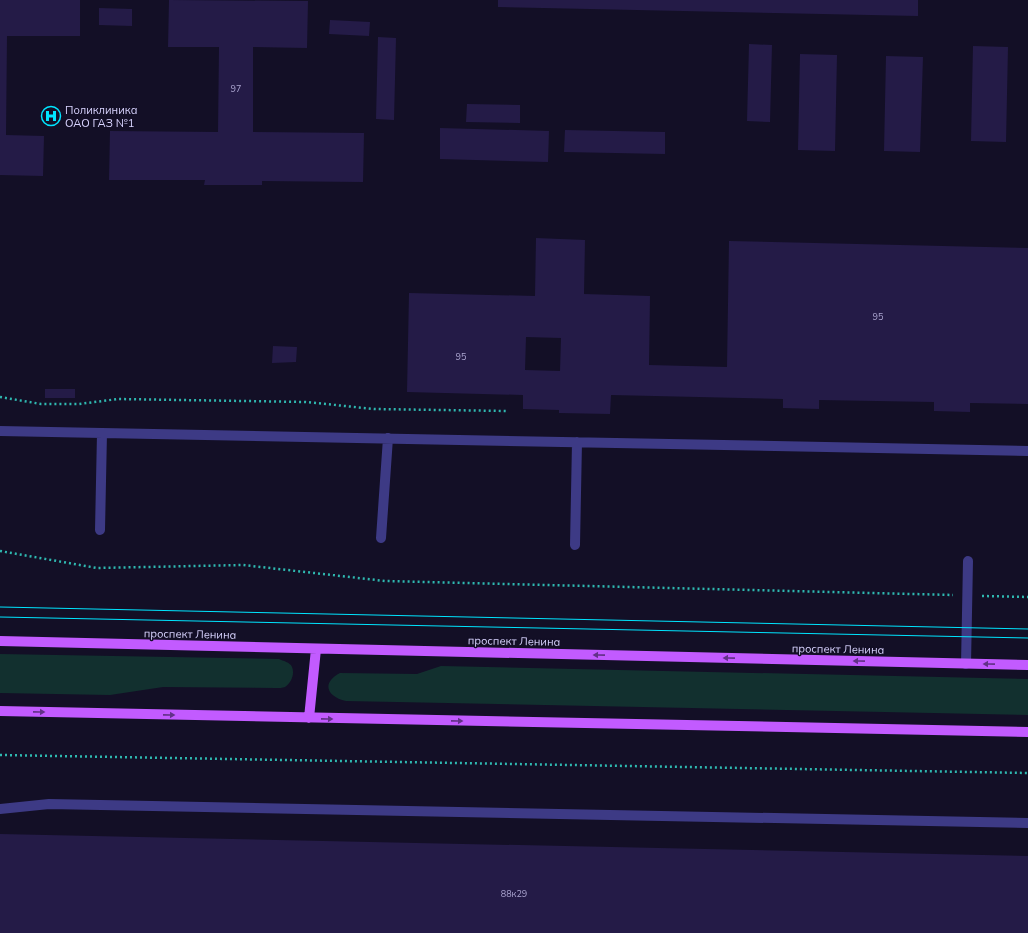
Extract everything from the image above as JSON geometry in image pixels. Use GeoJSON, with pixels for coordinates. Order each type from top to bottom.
{"type":"FeatureCollection","features":[{"type":"Feature","properties":{"kind":"main road","name":"проспект Ленина"},"geometry":{"type":"LineString","coordinates":[[0,641],[1028,665]]}},
{"type":"Feature","properties":{"kind":"main road"},"geometry":{"type":"LineString","coordinates":[[309,718],[316,649]]}},
{"type":"Feature","properties":{"kind":"main road"},"geometry":{"type":"LineString","coordinates":[[0,711],[1028,732]]}},
{"type":"Feature","properties":{"kind":"lane"},"geometry":{"type":"LineString","coordinates":[[0,431],[1028,451]]}},
{"type":"Feature","properties":{"kind":"lane"},"geometry":{"type":"LineString","coordinates":[[100,530],[102,433]]}},
{"type":"Feature","properties":{"kind":"lane"},"geometry":{"type":"LineString","coordinates":[[382,538],[388,438]]}},
{"type":"Feature","properties":{"kind":"lane"},"geometry":{"type":"LineString","coordinates":[[576,545],[577,442]]}},
{"type":"Feature","properties":{"kind":"lane"},"geometry":{"type":"LineString","coordinates":[[966,664],[968,561]]}},
{"type":"Feature","properties":{"kind":"lane"},"geometry":{"type":"LineString","coordinates":[[0,809],[57,804],[1028,823]]}},
{"type":"Feature","properties":{"kind":"path"},"geometry":{"type":"LineString","coordinates":[[0,397],[41,404],[79,404],[118,398],[306,402],[374,408],[507,411]]}},
{"type":"Feature","properties":{"kind":"path"},"geometry":{"type":"LineString","coordinates":[[0,551],[97,568],[243,565],[385,581],[1028,597]]}},
{"type":"Feature","properties":{"kind":"path"},"geometry":{"type":"LineString","coordinates":[[0,755],[1028,773]]}},
{"type":"Feature","properties":{"kind":"green space"},"geometry":{"type":"Polygon","coordinates":[[[0,654],[279,659],[290,664],[293,673],[289,683],[285,687],[280,688],[163,687],[110,695],[0,693],[0,654]]]}},
{"type":"Feature","properties":{"kind":"green space"},"geometry":{"type":"Polygon","coordinates":[[[441,666],[1028,679],[1028,715],[346,701],[334,696],[329,689],[330,681],[340,673],[417,674],[441,666]]]}},
{"type":"Feature","properties":{"kind":"building"},"geometry":{"type":"Polygon","coordinates":[[[0,0],[80,0],[80,36],[7,36],[6,135],[44,136],[43,176],[0,175],[0,0]]]}},
{"type":"Feature","properties":{"kind":"building"},"geometry":{"type":"Polygon","coordinates":[[[169,0],[308,1],[307,48],[253,47],[253,132],[364,133],[363,182],[262,181],[262,185],[204,185],[205,180],[109,180],[110,131],[218,132],[219,47],[168,47],[169,0]]]}},
{"type":"Feature","properties":{"kind":"building"},"geometry":{"type":"Polygon","coordinates":[[[498,0],[918,0],[918,16],[498,7],[498,0]]]}},
{"type":"Feature","properties":{"kind":"building"},"geometry":{"type":"Polygon","coordinates":[[[99,8],[132,9],[132,26],[99,25],[99,8]]]}},
{"type":"Feature","properties":{"kind":"building"},"geometry":{"type":"Polygon","coordinates":[[[330,20],[370,22],[369,36],[329,34],[330,20]]]}},
{"type":"Feature","properties":{"kind":"building"},"geometry":{"type":"Polygon","coordinates":[[[378,37],[396,38],[394,120],[376,119],[378,37]]]}},
{"type":"Feature","properties":{"kind":"building"},"geometry":{"type":"Polygon","coordinates":[[[749,44],[772,45],[770,122],[747,121],[749,44]]]}},
{"type":"Feature","properties":{"kind":"building"},"geometry":{"type":"Polygon","coordinates":[[[973,46],[1008,47],[1006,142],[971,141],[973,46]]]}},
{"type":"Feature","properties":{"kind":"building"},"geometry":{"type":"Polygon","coordinates":[[[800,54],[837,55],[835,151],[798,150],[800,54]]]}},
{"type":"Feature","properties":{"kind":"building"},"geometry":{"type":"Polygon","coordinates":[[[886,56],[923,57],[920,152],[884,151],[886,56]]]}},
{"type":"Feature","properties":{"kind":"building"},"geometry":{"type":"Polygon","coordinates":[[[467,104],[520,105],[520,123],[466,122],[467,104]]]}},
{"type":"Feature","properties":{"kind":"building"},"geometry":{"type":"Polygon","coordinates":[[[440,128],[549,131],[548,162],[440,159],[440,128]]]}},
{"type":"Feature","properties":{"kind":"building"},"geometry":{"type":"Polygon","coordinates":[[[565,130],[665,132],[665,154],[564,152],[565,130]]]}},
{"type":"Feature","properties":{"kind":"building"},"geometry":{"type":"Polygon","coordinates":[[[536,238],[585,240],[584,294],[650,296],[649,365],[727,367],[729,241],[1028,248],[1028,404],[970,403],[970,412],[934,411],[934,402],[819,400],[819,409],[783,408],[783,399],[611,395],[610,414],[559,413],[559,410],[523,409],[523,395],[407,392],[409,293],[535,296],[536,238]],[[526,337],[525,370],[560,371],[561,338],[526,337]]]}},
{"type":"Feature","properties":{"kind":"building"},"geometry":{"type":"Polygon","coordinates":[[[273,346],[297,347],[296,362],[272,363],[273,346]]]}},
{"type":"Feature","properties":{"kind":"building"},"geometry":{"type":"Polygon","coordinates":[[[45,389],[75,389],[75,398],[45,398],[45,389]]]}},
{"type":"Feature","properties":{"kind":"building"},"geometry":{"type":"Polygon","coordinates":[[[0,834],[1028,856],[1028,933],[0,933],[0,834]]]}},
{"type":"Feature","properties":{"kind":"tram line"},"geometry":{"type":"LineString","coordinates":[[0,607],[1028,629]]}},
{"type":"Feature","properties":{"kind":"tram line"},"geometry":{"type":"LineString","coordinates":[[0,617],[1028,638]]}},
{"type":"Feature","properties":{"kind":"place","name":"Поликлиника ОАО ГАЗ №1"},"geometry":{"type":"Point","coordinates":[51,116]}}]}
